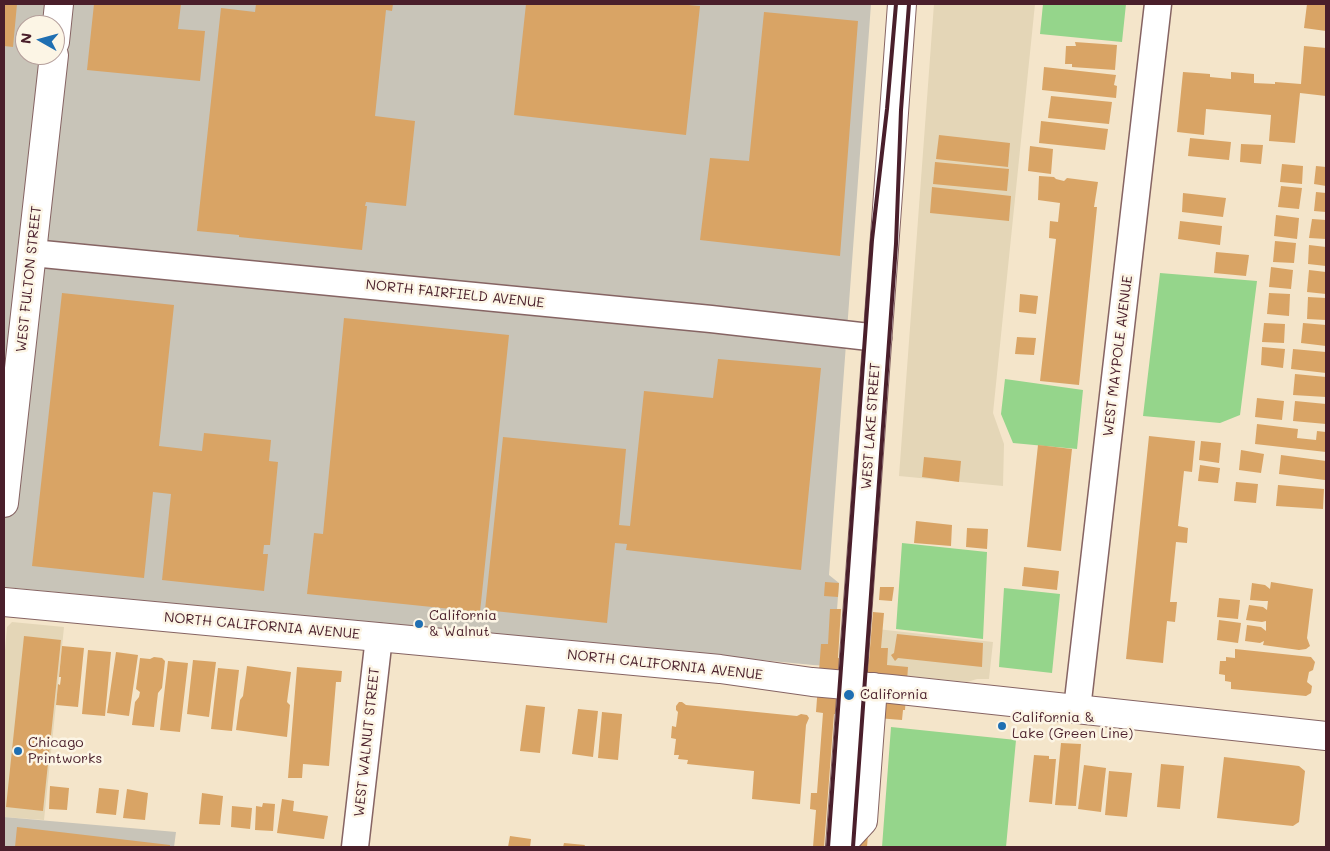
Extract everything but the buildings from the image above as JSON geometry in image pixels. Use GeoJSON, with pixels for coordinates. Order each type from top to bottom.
{"type":"FeatureCollection","features":[{"type":"Feature","properties":{"kind":"street","name":"WEST LAKE STREET"},"geometry":{"type":"LineString","coordinates":[[840,847],[863,686],[854,657],[902,4]]}},
{"type":"Feature","properties":{"kind":"street","name":"WEST MAYPOLE AVENUE"},"geometry":{"type":"LineString","coordinates":[[1077,709],[1158,4]]}},
{"type":"Feature","properties":{"kind":"street","name":"WEST FULTON STREET"},"geometry":{"type":"LineString","coordinates":[[4,503],[53,65]]}},
{"type":"Feature","properties":{"kind":"street","name":"NORTH FAIRFIELD AVENUE"},"geometry":{"type":"LineString","coordinates":[[32,253],[711,319],[878,338]]}},
{"type":"Feature","properties":{"kind":"street","name":"NORTH CALIFORNIA AVENUE"},"geometry":{"type":"LineString","coordinates":[[4,602],[720,669],[1326,736]]}},
{"type":"Feature","properties":{"kind":"street"},"geometry":{"type":"LineString","coordinates":[[857,616],[841,627],[863,686]]}},
{"type":"Feature","properties":{"kind":"street","name":"WEST WALNUT STREET"},"geometry":{"type":"LineString","coordinates":[[355,847],[379,637]]}},
{"type":"Feature","properties":{"kind":"street"},"geometry":{"type":"LineString","coordinates":[[854,657],[863,686]]}},
{"type":"Feature","properties":{"kind":"shaded area"},"geometry":{"type":"Polygon","coordinates":[[[4,4],[871,4],[829,575],[839,583],[833,663],[828,666],[4,587],[4,4]]]}},
{"type":"Feature","properties":{"kind":"shaded area"},"geometry":{"type":"Polygon","coordinates":[[[934,4],[1035,4],[993,413],[1004,444],[1003,486],[899,476],[934,4]]]}},
{"type":"Feature","properties":{"kind":"shaded area"},"geometry":{"type":"Polygon","coordinates":[[[12,622],[64,627],[44,820],[4,817],[4,662],[7,627],[12,622]]]}},
{"type":"Feature","properties":{"kind":"shaded area"},"geometry":{"type":"Polygon","coordinates":[[[877,629],[993,642],[989,679],[977,679],[967,682],[878,673],[877,629]]]}},
{"type":"Feature","properties":{"kind":"shaded area"},"geometry":{"type":"Polygon","coordinates":[[[4,817],[176,832],[174,847],[4,847],[4,817]]]}},
{"type":"Feature","properties":{"kind":"green space"},"geometry":{"type":"Polygon","coordinates":[[[1043,4],[1126,4],[1122,42],[1040,34],[1043,4]]]}},
{"type":"Feature","properties":{"kind":"green space"},"geometry":{"type":"Polygon","coordinates":[[[1160,273],[1257,281],[1240,415],[1220,423],[1143,416],[1160,273]]]}},
{"type":"Feature","properties":{"kind":"green space"},"geometry":{"type":"Polygon","coordinates":[[[1005,379],[1083,390],[1077,449],[1013,443],[1001,414],[1005,379]]]}},
{"type":"Feature","properties":{"kind":"green space"},"geometry":{"type":"Polygon","coordinates":[[[902,543],[987,552],[983,639],[896,629],[902,543]]]}},
{"type":"Feature","properties":{"kind":"green space"},"geometry":{"type":"Polygon","coordinates":[[[1004,588],[1060,594],[1052,673],[999,667],[1004,588]]]}},
{"type":"Feature","properties":{"kind":"green space"},"geometry":{"type":"Polygon","coordinates":[[[891,727],[1016,740],[1006,847],[882,847],[891,727]]]}},
{"type":"Feature","properties":{"kind":"railway"},"geometry":{"type":"LineString","coordinates":[[828,847],[872,240],[887,109],[896,4]]}},
{"type":"Feature","properties":{"kind":"railway"},"geometry":{"type":"LineString","coordinates":[[853,847],[896,244],[901,110],[909,4]]}},
{"type":"Feature","properties":{"kind":"place","name":"California & Walnut"},"geometry":{"type":"Point","coordinates":[419,624]}},
{"type":"Feature","properties":{"kind":"place","name":"California"},"geometry":{"type":"Point","coordinates":[849,695]}},
{"type":"Feature","properties":{"kind":"place","name":"California & Lake (Green Line)"},"geometry":{"type":"Point","coordinates":[1002,726]}},
{"type":"Feature","properties":{"kind":"place","name":"Chicago Printworks"},"geometry":{"type":"Point","coordinates":[18,751]}}]}
